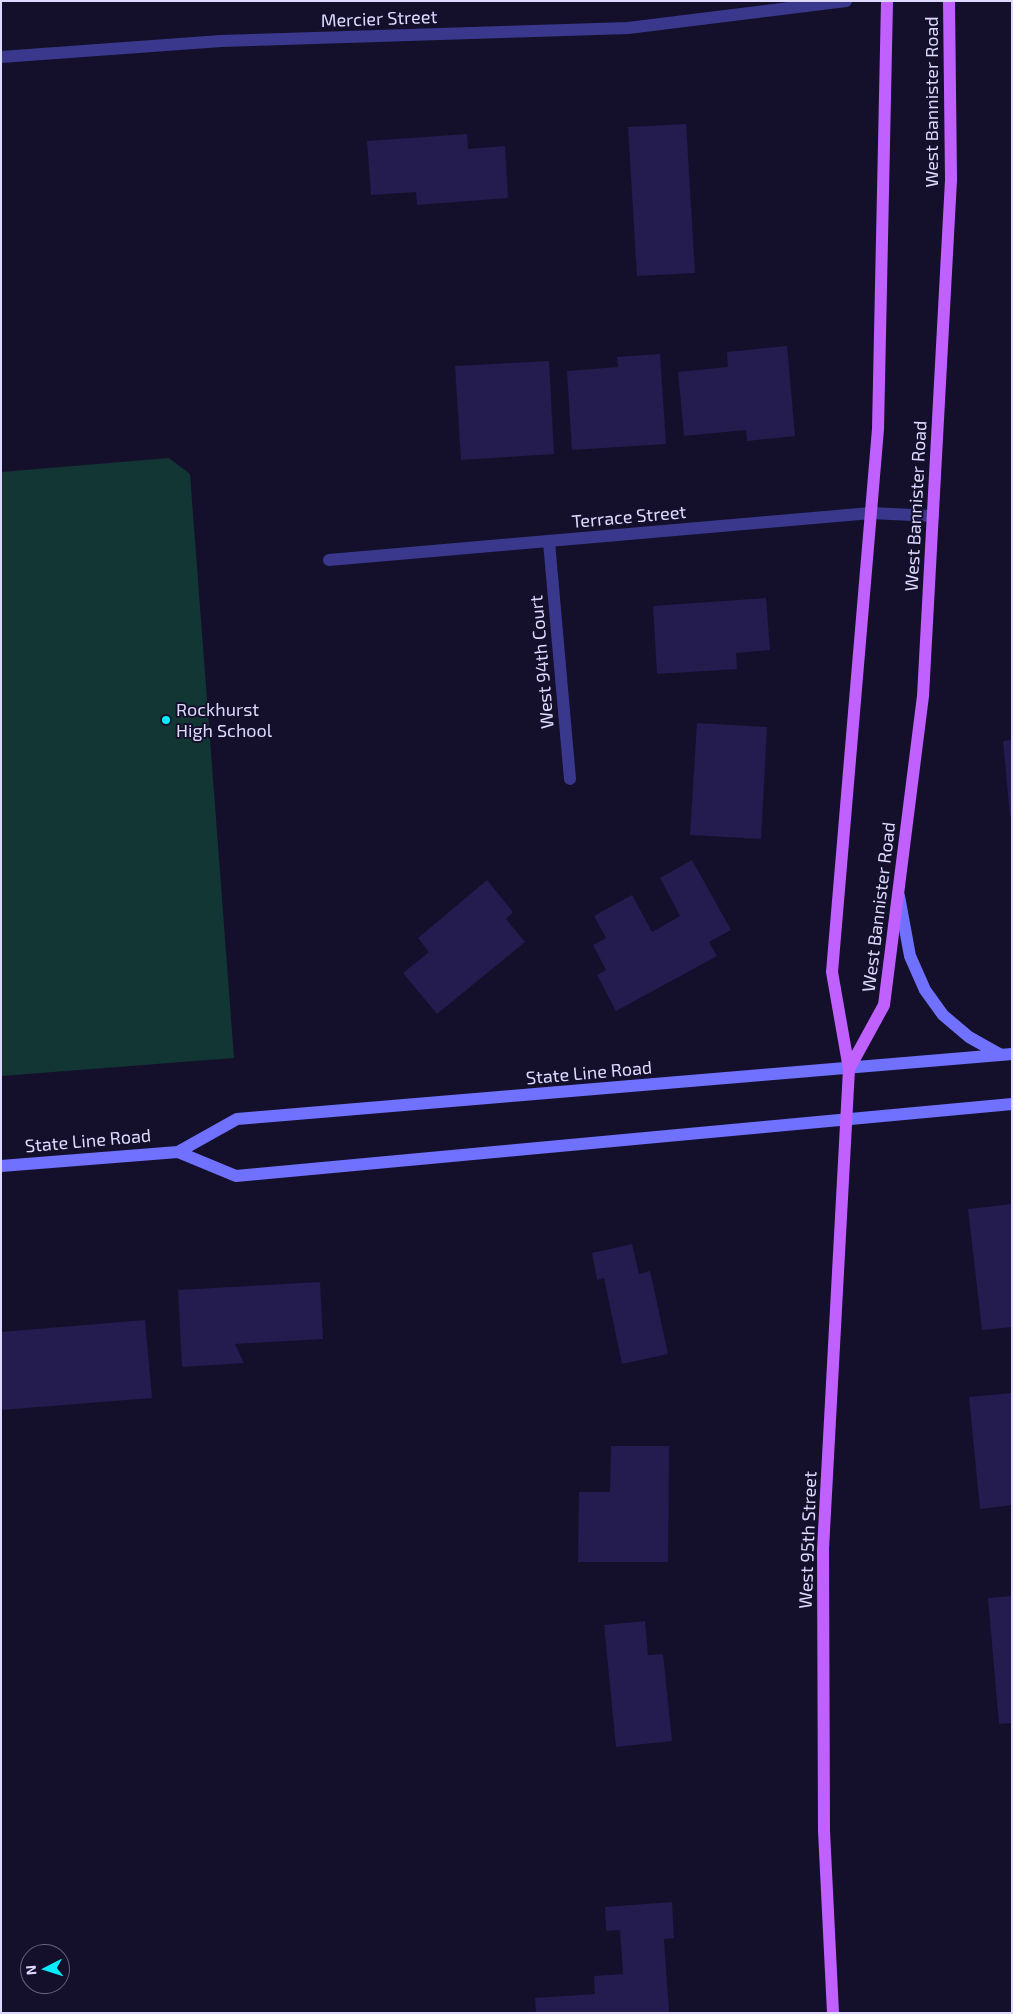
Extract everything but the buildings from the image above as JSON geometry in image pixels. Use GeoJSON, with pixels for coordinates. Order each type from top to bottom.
{"type":"FeatureCollection","features":[{"type":"Feature","properties":{"kind":"main road","name":"West Bannister Road"},"geometry":{"type":"LineString","coordinates":[[849,1069],[832,972],[878,429],[887,1]]}},
{"type":"Feature","properties":{"kind":"main road","name":"West Bannister Road"},"geometry":{"type":"LineString","coordinates":[[849,1069],[884,1005],[923,696],[951,180],[950,1]]}},
{"type":"Feature","properties":{"kind":"main road"},"geometry":{"type":"LineString","coordinates":[[898,893],[910,956],[925,990],[943,1015],[968,1037],[1006,1055]]}},
{"type":"Feature","properties":{"kind":"main road","name":"State Line Road"},"geometry":{"type":"LineString","coordinates":[[1,1166],[178,1152],[237,1119],[1006,1055]]}},
{"type":"Feature","properties":{"kind":"main road","name":"West 95th Street"},"geometry":{"type":"LineString","coordinates":[[833,2013],[824,1832],[824,1548],[849,1069]]}},
{"type":"Feature","properties":{"kind":"main road","name":"State Line Road"},"geometry":{"type":"LineString","coordinates":[[178,1152],[236,1176],[1012,1104]]}},
{"type":"Feature","properties":{"kind":"street","name":"Mercier Street"},"geometry":{"type":"LineString","coordinates":[[1,57],[221,41],[628,28],[846,1]]}},
{"type":"Feature","properties":{"kind":"street","name":"Terrace Street"},"geometry":{"type":"LineString","coordinates":[[329,560],[871,513],[933,516]]}},
{"type":"Feature","properties":{"kind":"street","name":"West 94th Court"},"geometry":{"type":"LineString","coordinates":[[549,542],[570,779]]}},
{"type":"Feature","properties":{"kind":"green space"},"geometry":{"type":"Polygon","coordinates":[[[169,458],[190,474],[234,1058],[1,1076],[1,472],[169,458]]]}},
{"type":"Feature","properties":{"kind":"place","name":"Rockhurst High School"},"geometry":{"type":"Point","coordinates":[166,720]}}]}
